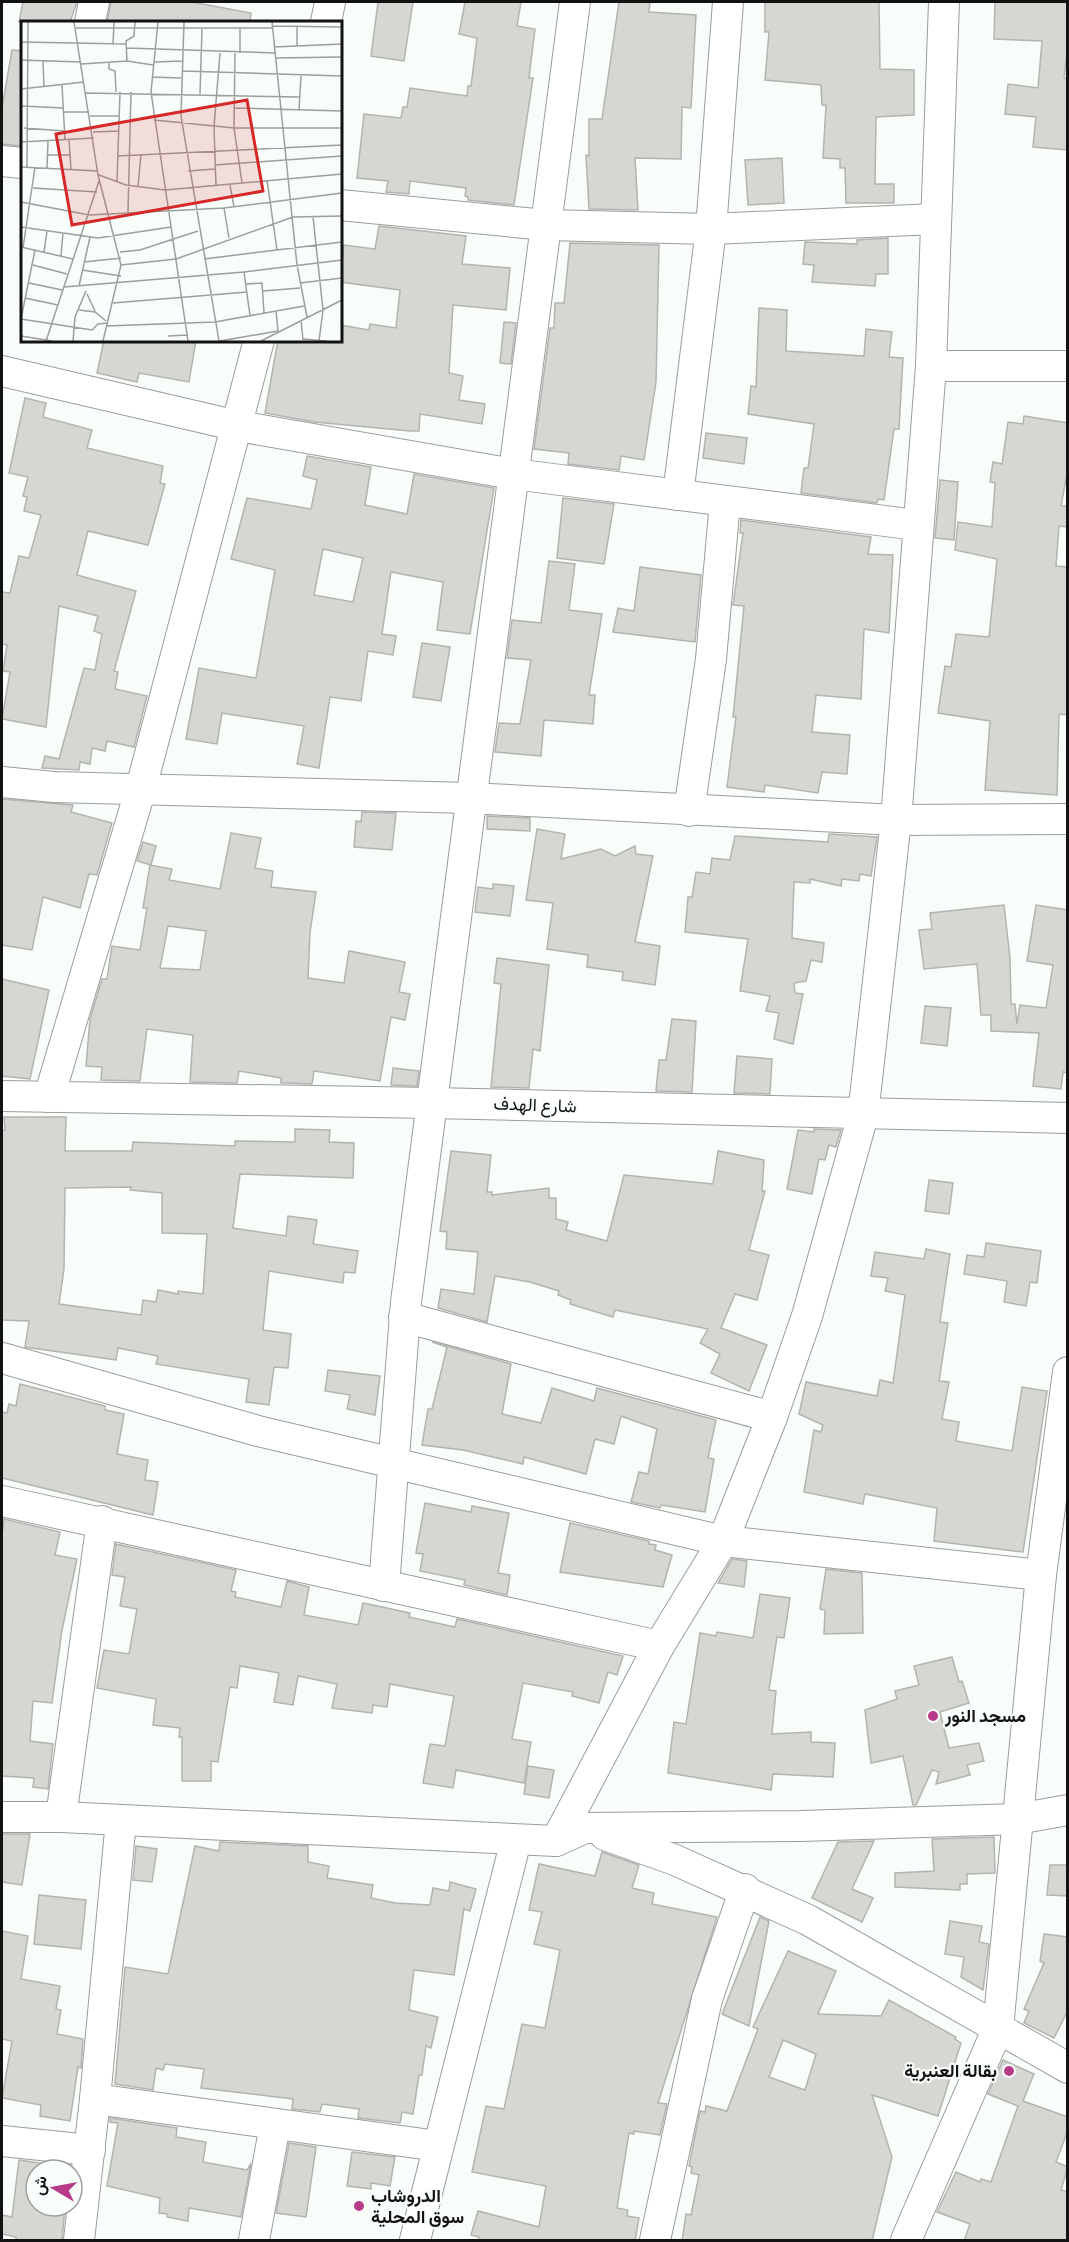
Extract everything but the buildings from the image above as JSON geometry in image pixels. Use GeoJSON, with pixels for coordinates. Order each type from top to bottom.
{"type":"FeatureCollection","features":[{"type":"Feature","properties":{"kind":"street"},"geometry":{"type":"LineString","coordinates":[[90,21],[94,2]]}},
{"type":"Feature","properties":{"kind":"street"},"geometry":{"type":"LineString","coordinates":[[326,21],[330,2]]}},
{"type":"Feature","properties":{"kind":"street"},"geometry":{"type":"LineString","coordinates":[[384,1586],[404,1317],[469,798],[575,2]]}},
{"type":"Feature","properties":{"kind":"street"},"geometry":{"type":"LineString","coordinates":[[678,495],[711,229],[728,2]]}},
{"type":"Feature","properties":{"kind":"street"},"geometry":{"type":"LineString","coordinates":[[556,1841],[660,1646],[723,1541],[772,1417],[807,1316],[863,1115],[896,820],[931,366],[944,2]]}},
{"type":"Feature","properties":{"kind":"street"},"geometry":{"type":"LineString","coordinates":[[2,160],[21,164]]}},
{"type":"Feature","properties":{"kind":"street"},"geometry":{"type":"LineString","coordinates":[[342,205],[546,225],[711,229],[935,219]]}},
{"type":"Feature","properties":{"kind":"street"},"geometry":{"type":"LineString","coordinates":[[49,1098],[141,788],[259,342]]}},
{"type":"Feature","properties":{"kind":"street"},"geometry":{"type":"LineString","coordinates":[[931,366],[1068,366]]}},
{"type":"Feature","properties":{"kind":"street"},"geometry":{"type":"LineString","coordinates":[[2,371],[238,426],[513,474],[917,525]]}},
{"type":"Feature","properties":{"kind":"street"},"geometry":{"type":"LineString","coordinates":[[689,811],[711,658],[725,502]]}},
{"type":"Feature","properties":{"kind":"street"},"geometry":{"type":"LineString","coordinates":[[2,782],[54,787],[469,798],[896,820],[1068,819]]}},
{"type":"Feature","properties":{"kind":"street","name":"شارع الهدف"},"geometry":{"type":"LineString","coordinates":[[2,1096],[432,1102],[863,1115],[1068,1118]]}},
{"type":"Feature","properties":{"kind":"street"},"geometry":{"type":"LineString","coordinates":[[404,1317],[772,1417]]}},
{"type":"Feature","properties":{"kind":"street"},"geometry":{"type":"LineString","coordinates":[[2,1358],[258,1431],[723,1541],[1041,1575]]}},
{"type":"Feature","properties":{"kind":"street"},"geometry":{"type":"LineString","coordinates":[[906,2241],[998,2028],[1041,1575],[1068,1372]]}},
{"type":"Feature","properties":{"kind":"street"},"geometry":{"type":"LineString","coordinates":[[2,1501],[102,1521],[660,1646]]}},
{"type":"Feature","properties":{"kind":"street"},"geometry":{"type":"LineString","coordinates":[[62,1817],[102,1521]]}},
{"type":"Feature","properties":{"kind":"street"},"geometry":{"type":"LineString","coordinates":[[2,1817],[62,1817],[556,1841],[585,1828],[801,1826],[1017,1819],[1068,1810]]}},
{"type":"Feature","properties":{"kind":"street"},"geometry":{"type":"LineString","coordinates":[[79,2241],[90,2150],[121,1820]]}},
{"type":"Feature","properties":{"kind":"street"},"geometry":{"type":"LineString","coordinates":[[585,1828],[675,1860],[745,1889],[808,1920],[1068,2068]]}},
{"type":"Feature","properties":{"kind":"street"},"geometry":{"type":"LineString","coordinates":[[415,2241],[516,1840]]}},
{"type":"Feature","properties":{"kind":"street"},"geometry":{"type":"LineString","coordinates":[[655,2241],[707,1999],[745,1889]]}},
{"type":"Feature","properties":{"kind":"street"},"geometry":{"type":"LineString","coordinates":[[95,2099],[438,2146]]}},
{"type":"Feature","properties":{"kind":"street"},"geometry":{"type":"LineString","coordinates":[[254,2241],[275,2125]]}},
{"type":"Feature","properties":{"kind":"street"},"geometry":{"type":"LineString","coordinates":[[2,2141],[90,2150]]}},
{"type":"Feature","properties":{"kind":"place","name":"مسجد النور"},"geometry":{"type":"Point","coordinates":[933,1716]}},
{"type":"Feature","properties":{"kind":"place","name":"بقالة العنبرية"},"geometry":{"type":"Point","coordinates":[1009,2071]}},
{"type":"Feature","properties":{"kind":"place","name":"الدروشاب سوق المحلية"},"geometry":{"type":"Point","coordinates":[359,2206]}}]}
